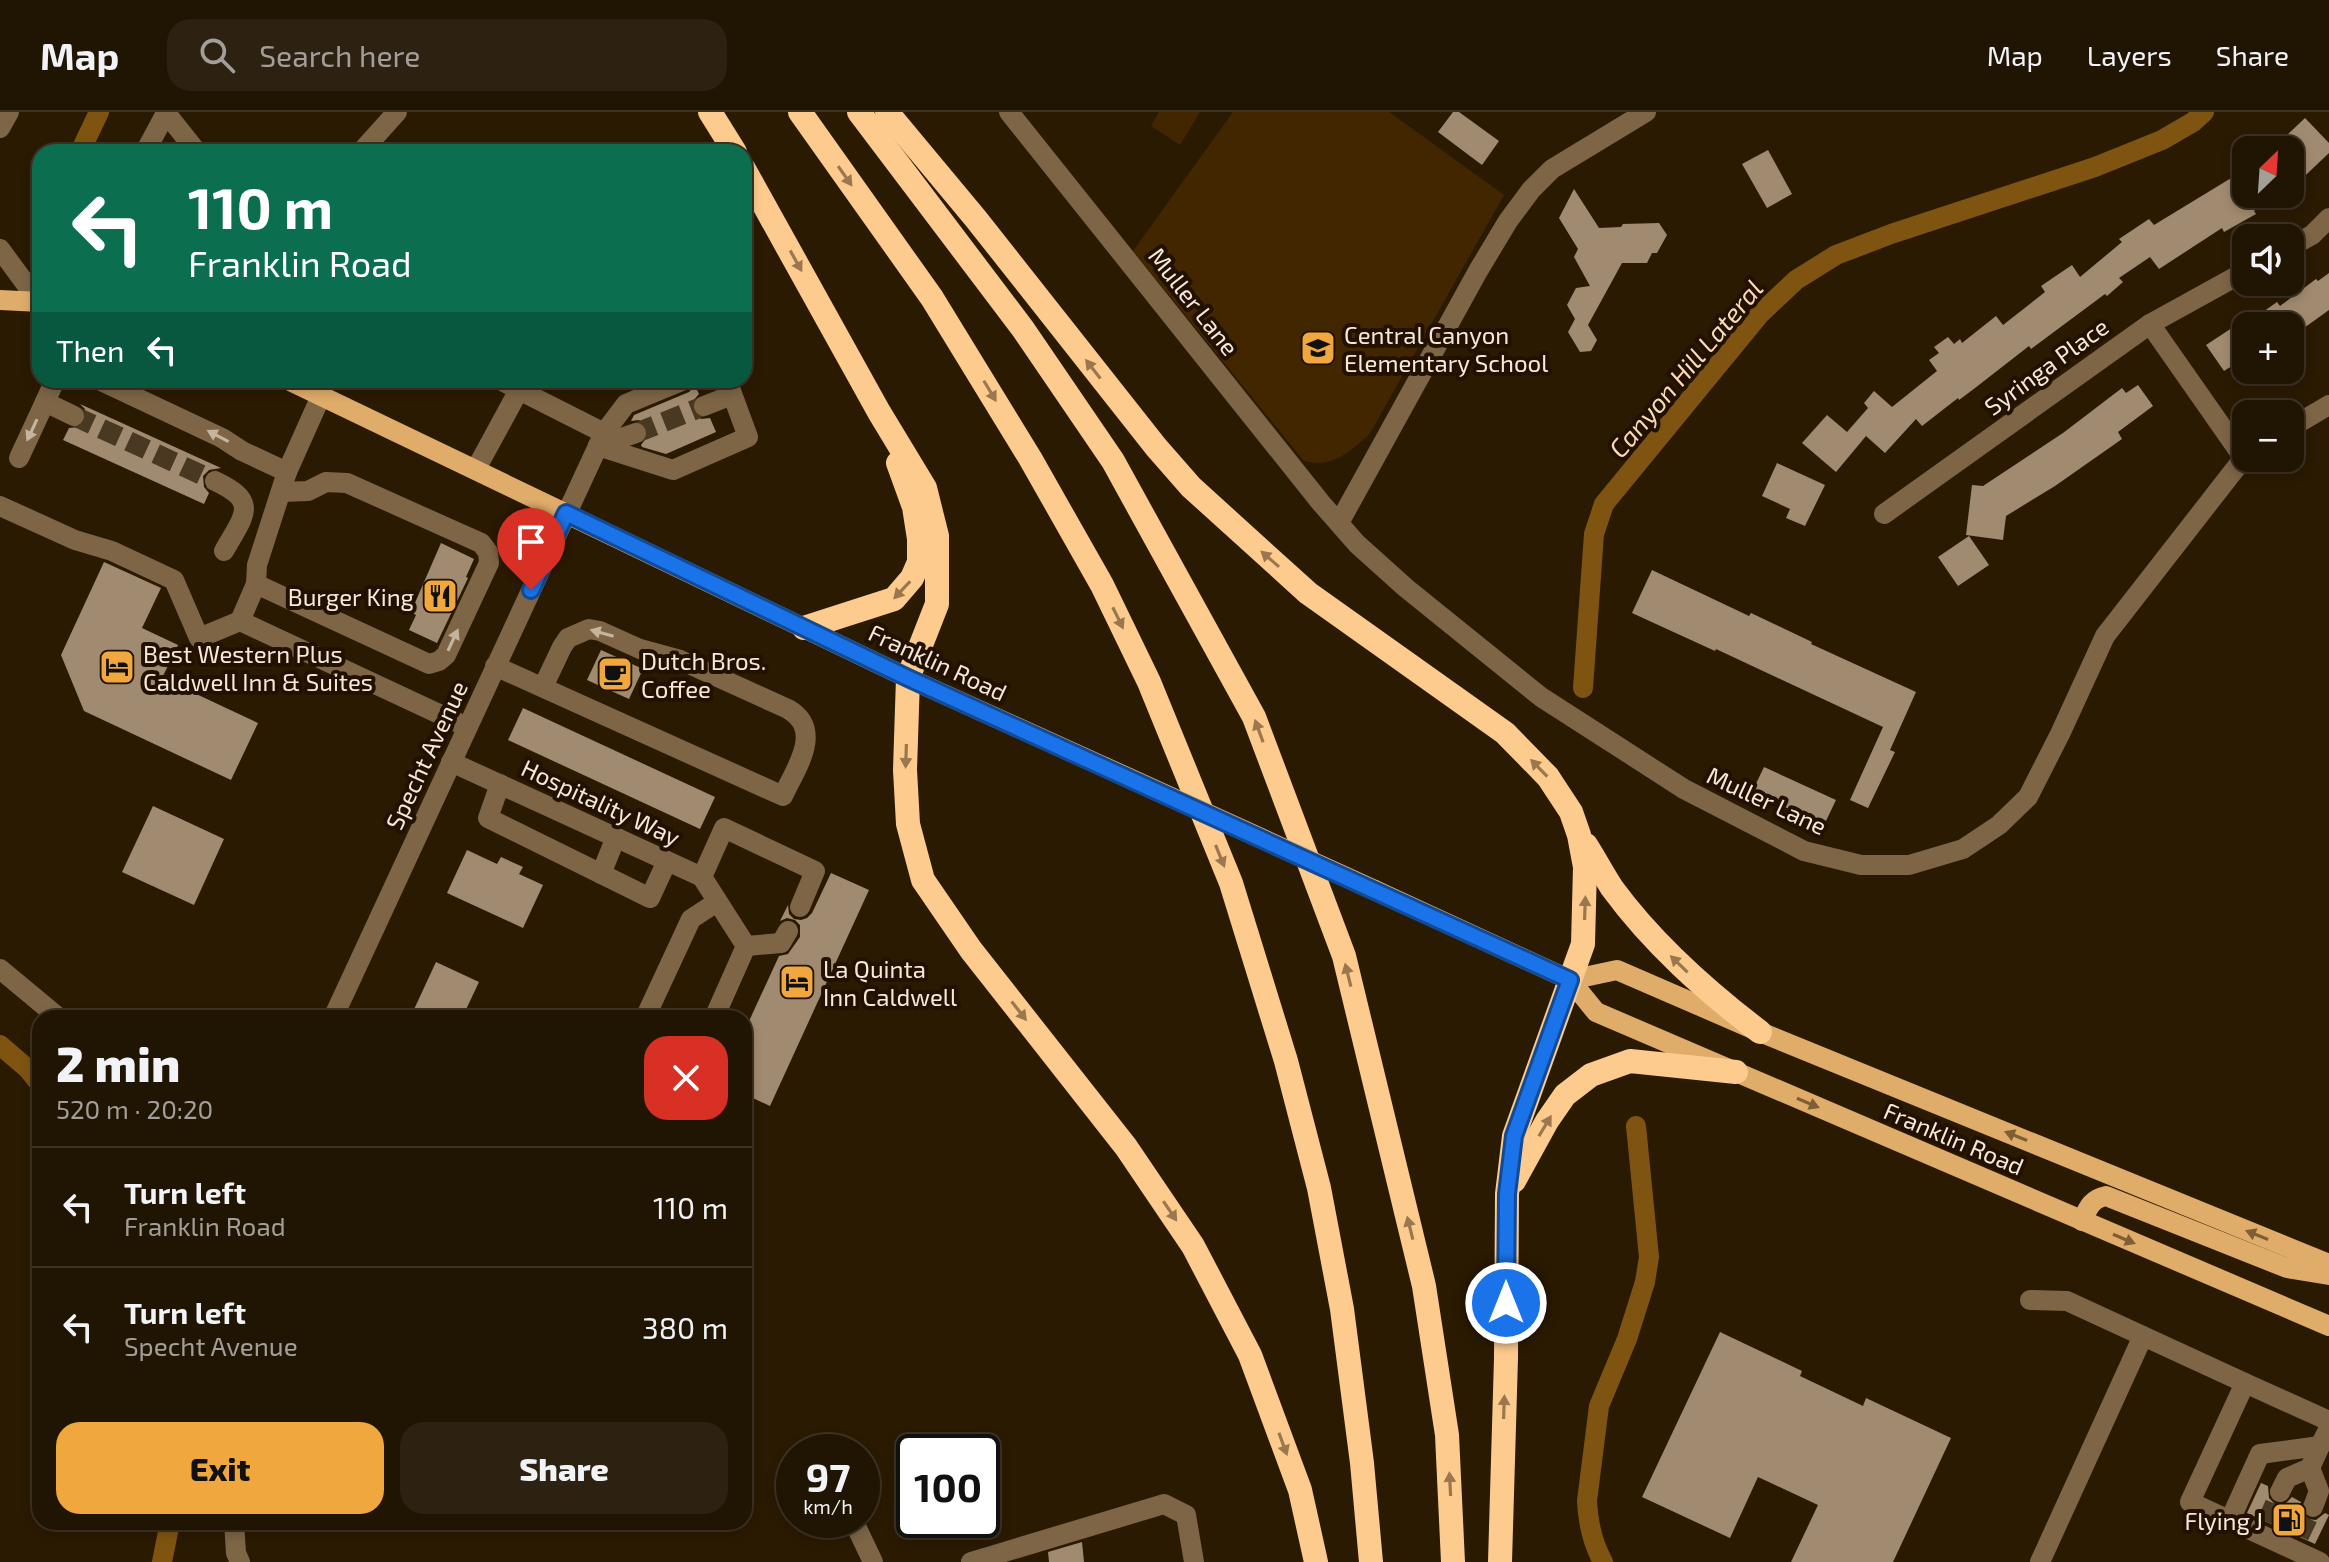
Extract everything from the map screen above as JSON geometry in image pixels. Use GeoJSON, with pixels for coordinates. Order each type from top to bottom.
{"type":"FeatureCollection","features":[{"type":"Feature","properties":{"kind":"highway"},"geometry":{"type":"LineString","coordinates":[[710,112],[730,144]]}},
{"type":"Feature","properties":{"kind":"highway"},"geometry":{"type":"LineString","coordinates":[[800,112],[932,298],[1088,560],[1149,682],[1231,883],[1286,1061],[1319,1188],[1342,1309],[1371,1562]]}},
{"type":"Feature","properties":{"kind":"highway"},"geometry":{"type":"LineString","coordinates":[[859,112],[1023,329],[1113,461],[1254,717],[1344,956],[1424,1286],[1447,1435],[1453,1562]]}},
{"type":"Feature","properties":{"kind":"highway"},"geometry":{"type":"LineString","coordinates":[[887,112],[976,219],[1147,437],[1191,487],[1308,593],[1505,733],[1548,777],[1571,812],[1585,867],[1583,944],[1514,1136],[1507,1194],[1500,1562]]}},
{"type":"Feature","properties":{"kind":"highway"},"geometry":{"type":"LineString","coordinates":[[752,183],[879,412],[925,488],[937,536],[937,604],[908,678],[905,770],[908,824],[923,880],[971,950],[1126,1147],[1193,1246],[1250,1355],[1300,1490],[1316,1562]]}},
{"type":"Feature","properties":{"kind":"highway"},"geometry":{"type":"LineString","coordinates":[[804,628],[894,599],[912,578],[919,562],[914,507],[879,412]]}},
{"type":"Feature","properties":{"kind":"highway"},"geometry":{"type":"LineString","coordinates":[[1579,835],[1612,887],[1662,948],[1714,997],[1760,1032]]}},
{"type":"Feature","properties":{"kind":"highway"},"geometry":{"type":"LineString","coordinates":[[1507,1194],[1565,1095],[1591,1075],[1630,1061],[1736,1072]]}},
{"type":"Feature","properties":{"kind":"main road"},"geometry":{"type":"LineString","coordinates":[[0,300],[32,302]]}},
{"type":"Feature","properties":{"kind":"main road","name":"Franklin Road"},"geometry":{"type":"LineString","coordinates":[[304,388],[908,678],[1570,980],[1596,1012],[2329,1326]]}},
{"type":"Feature","properties":{"kind":"main road","name":"Franklin Road"},"geometry":{"type":"LineString","coordinates":[[1570,980],[1617,970],[1760,1032],[2329,1264]]}},
{"type":"Feature","properties":{"kind":"main road"},"geometry":{"type":"LineString","coordinates":[[2082,1221],[2089,1206],[2097,1198],[2106,1196],[2287,1268],[2329,1275]]}},
{"type":"Feature","properties":{"kind":"street"},"geometry":{"type":"LineString","coordinates":[[0,128],[9,112]]}},
{"type":"Feature","properties":{"kind":"street"},"geometry":{"type":"LineString","coordinates":[[368,144],[397,112]]}},
{"type":"Feature","properties":{"kind":"street","name":"Muller Lane"},"geometry":{"type":"LineString","coordinates":[[1009,112],[1357,544],[1406,588],[1541,697],[1684,789],[1804,851],[1861,865],[1909,865],[1963,849],[1999,825],[2028,797],[2105,636],[2232,472]]}},
{"type":"Feature","properties":{"kind":"street"},"geometry":{"type":"LineString","coordinates":[[1339,523],[1449,323],[1508,221],[1531,190],[1552,169],[1646,112]]}},
{"type":"Feature","properties":{"kind":"street"},"geometry":{"type":"LineString","coordinates":[[149,144],[166,113],[191,144]]}},
{"type":"Feature","properties":{"kind":"street"},"geometry":{"type":"LineString","coordinates":[[2304,239],[2329,218]]}},
{"type":"Feature","properties":{"kind":"street"},"geometry":{"type":"LineString","coordinates":[[0,249],[32,292]]}},
{"type":"Feature","properties":{"kind":"street","name":"Syringa Place"},"geometry":{"type":"LineString","coordinates":[[1884,514],[2150,324],[2232,279]]}},
{"type":"Feature","properties":{"kind":"street"},"geometry":{"type":"LineString","coordinates":[[2150,324],[2232,439]]}},
{"type":"Feature","properties":{"kind":"street"},"geometry":{"type":"LineString","coordinates":[[19,458],[51,388]]}},
{"type":"Feature","properties":{"kind":"street"},"geometry":{"type":"LineString","coordinates":[[116,388],[287,472]]}},
{"type":"Feature","properties":{"kind":"street"},"geometry":{"type":"LineString","coordinates":[[476,469],[521,388]]}},
{"type":"Feature","properties":{"kind":"street"},"geometry":{"type":"LineString","coordinates":[[527,388],[601,440],[673,470],[748,437],[730,388],[704,406]]}},
{"type":"Feature","properties":{"kind":"street","name":"Specht Avenue"},"geometry":{"type":"LineString","coordinates":[[337,1010],[601,440],[626,404],[665,388]]}},
{"type":"Feature","properties":{"kind":"street"},"geometry":{"type":"LineString","coordinates":[[0,506],[75,540],[112,551],[174,580],[199,638],[240,621],[256,584],[257,565],[287,472],[321,396]]}},
{"type":"Feature","properties":{"kind":"street"},"geometry":{"type":"LineString","coordinates":[[45,402],[74,416]]}},
{"type":"Feature","properties":{"kind":"street"},"geometry":{"type":"LineString","coordinates":[[2304,420],[2329,405]]}},
{"type":"Feature","properties":{"kind":"street"},"geometry":{"type":"LineString","coordinates":[[601,440],[636,433]]}},
{"type":"Feature","properties":{"kind":"street"},"geometry":{"type":"LineString","coordinates":[[215,481],[235,490],[243,498],[244,510],[224,551]]}},
{"type":"Feature","properties":{"kind":"street"},"geometry":{"type":"LineString","coordinates":[[256,584],[429,664],[446,655],[489,563],[488,552],[481,543],[347,483],[326,482],[308,491],[281,492]]}},
{"type":"Feature","properties":{"kind":"street"},"geometry":{"type":"LineString","coordinates":[[240,621],[467,727]]}},
{"type":"Feature","properties":{"kind":"street"},"geometry":{"type":"LineString","coordinates":[[495,666],[783,796],[807,737],[805,725],[798,715],[775,703],[680,660],[640,649],[600,631],[589,629],[568,638],[543,687]]}},
{"type":"Feature","properties":{"kind":"street","name":"Hospitality Way"},"geometry":{"type":"LineString","coordinates":[[451,762],[702,877]]}},
{"type":"Feature","properties":{"kind":"street"},"geometry":{"type":"LineString","coordinates":[[500,784],[488,818],[650,898],[667,861]]}},
{"type":"Feature","properties":{"kind":"street"},"geometry":{"type":"LineString","coordinates":[[746,946],[702,877],[724,828],[815,871],[800,907]]}},
{"type":"Feature","properties":{"kind":"street"},"geometry":{"type":"LineString","coordinates":[[601,874],[616,837]]}},
{"type":"Feature","properties":{"kind":"street"},"geometry":{"type":"LineString","coordinates":[[649,1010],[691,919],[717,902]]}},
{"type":"Feature","properties":{"kind":"street"},"geometry":{"type":"LineString","coordinates":[[746,946],[781,943],[788,931]]}},
{"type":"Feature","properties":{"kind":"street"},"geometry":{"type":"LineString","coordinates":[[718,1010],[746,946]]}},
{"type":"Feature","properties":{"kind":"street"},"geometry":{"type":"LineString","coordinates":[[0,969],[49,1010]]}},
{"type":"Feature","properties":{"kind":"street"},"geometry":{"type":"LineString","coordinates":[[2030,1300],[2067,1301],[2329,1421]]}},
{"type":"Feature","properties":{"kind":"street"},"geometry":{"type":"LineString","coordinates":[[2040,1562],[2143,1336]]}},
{"type":"Feature","properties":{"kind":"street"},"geometry":{"type":"LineString","coordinates":[[2245,1383],[2190,1502],[2230,1520],[2264,1528],[2296,1543],[2320,1562]]}},
{"type":"Feature","properties":{"kind":"street"},"geometry":{"type":"LineString","coordinates":[[2230,1520],[2260,1454],[2325,1437]]}},
{"type":"Feature","properties":{"kind":"street"},"geometry":{"type":"LineString","coordinates":[[2280,1492],[2287,1478],[2310,1468],[2325,1437]]}},
{"type":"Feature","properties":{"kind":"street"},"geometry":{"type":"LineString","coordinates":[[2310,1468],[2319,1491],[2313,1507]]}},
{"type":"Feature","properties":{"kind":"street"},"geometry":{"type":"LineString","coordinates":[[971,1562],[992,1559],[1164,1504],[1186,1515],[1194,1562]]}},
{"type":"Feature","properties":{"kind":"street"},"geometry":{"type":"LineString","coordinates":[[235,1530],[236,1553],[240,1562]]}},
{"type":"Feature","properties":{"kind":"street"},"geometry":{"type":"LineString","coordinates":[[862,1538],[873,1562]]}},
{"type":"Feature","properties":{"kind":"shaded area"},"geometry":{"type":"Polygon","coordinates":[[[1159,112],[1200,112],[1180,145],[1151,126],[1159,112]]]}},
{"type":"Feature","properties":{"kind":"shaded area","name":"Central Canyon Elementary School"},"geometry":{"type":"Polygon","coordinates":[[[1233,112],[1389,112],[1504,195],[1369,435],[1332,461],[1304,461],[1133,251],[1233,112]]]}},
{"type":"Feature","properties":{"kind":"building"},"geometry":{"type":"Polygon","coordinates":[[[1453,112],[1459,112],[1499,141],[1482,165],[1438,132],[1453,112]]]}},
{"type":"Feature","properties":{"kind":"building"},"geometry":{"type":"Polygon","coordinates":[[[2305,118],[2329,143],[2329,153],[2304,177],[2304,136],[2286,136],[2305,118]]]}},
{"type":"Feature","properties":{"kind":"building"},"geometry":{"type":"Polygon","coordinates":[[[1768,150],[1792,194],[1767,208],[1742,164],[1768,150]]]}},
{"type":"Feature","properties":{"kind":"building"},"geometry":{"type":"Polygon","coordinates":[[[2232,178],[2232,208],[2257,208],[2254,211],[2256,214],[2232,224],[2232,228],[2224,232],[2222,228],[2159,269],[2150,257],[2119,278],[2123,282],[2107,296],[2105,294],[2031,349],[2029,346],[1922,426],[1916,419],[1885,453],[1866,436],[1836,472],[1802,443],[1827,415],[1847,432],[1868,408],[1864,403],[1874,391],[1892,407],[1937,371],[1929,360],[1939,353],[1934,347],[1948,337],[1954,344],[1960,339],[1962,343],[1996,316],[2003,325],[2045,292],[2041,286],[2072,265],[2080,277],[2122,242],[2119,239],[2149,219],[2154,225],[2232,178]]]}},
{"type":"Feature","properties":{"kind":"building"},"geometry":{"type":"Polygon","coordinates":[[[1574,189],[1599,228],[1659,223],[1667,235],[1647,263],[1622,263],[1588,325],[1597,340],[1591,351],[1580,352],[1568,332],[1575,319],[1567,305],[1576,288],[1590,286],[1574,257],[1578,249],[1559,218],[1574,189]]]}},
{"type":"Feature","properties":{"kind":"building"},"geometry":{"type":"Polygon","coordinates":[[[2329,273],[2329,310],[2304,328],[2304,312],[2263,312],[2277,302],[2280,306],[2293,296],[2304,296],[2304,288],[2316,279],[2318,281],[2329,273]]]}},
{"type":"Feature","properties":{"kind":"building"},"geometry":{"type":"Polygon","coordinates":[[[2232,328],[2232,366],[2224,371],[2206,345],[2232,328]]]}},
{"type":"Feature","properties":{"kind":"building"},"geometry":{"type":"Polygon","coordinates":[[[2138,385],[2153,406],[2118,432],[2122,439],[2006,516],[2003,540],[1966,535],[1972,485],[1983,486],[2063,433],[2122,388],[2126,393],[2138,385]]]}},
{"type":"Feature","properties":{"kind":"building"},"geometry":{"type":"Polygon","coordinates":[[[696,388],[699,394],[691,403],[692,411],[701,419],[710,418],[716,432],[666,454],[642,447],[648,430],[639,420],[631,421],[634,415],[696,388]]]}},
{"type":"Feature","properties":{"kind":"building"},"geometry":{"type":"Polygon","coordinates":[[[80,404],[221,468],[209,470],[203,476],[204,487],[209,493],[204,504],[63,440],[69,428],[81,427],[86,421],[85,409],[80,404]]]}},
{"type":"Feature","properties":{"kind":"building"},"geometry":{"type":"Polygon","coordinates":[[[1777,463],[1825,485],[1805,526],[1786,518],[1790,509],[1762,496],[1777,463]]]}},
{"type":"Feature","properties":{"kind":"building"},"geometry":{"type":"Polygon","coordinates":[[[1969,536],[1989,565],[1958,586],[1938,557],[1969,536]]]}},
{"type":"Feature","properties":{"kind":"building","name":"Burger King"},"geometry":{"type":"Polygon","coordinates":[[[441,543],[474,559],[437,643],[409,630],[416,615],[411,612],[441,543]]]}},
{"type":"Feature","properties":{"kind":"building","name":"Best Western Plus Caldwell Inn & Suites"},"geometry":{"type":"Polygon","coordinates":[[[104,562],[161,588],[142,628],[178,645],[162,678],[258,723],[231,780],[84,711],[61,655],[104,562]]]}},
{"type":"Feature","properties":{"kind":"building"},"geometry":{"type":"Polygon","coordinates":[[[1652,570],[1749,616],[1751,613],[1916,692],[1890,750],[1895,752],[1868,808],[1850,800],[1883,727],[1632,613],[1652,570]]]}},
{"type":"Feature","properties":{"kind":"building","name":"Dutch Bros. Coffee"},"geometry":{"type":"Polygon","coordinates":[[[601,650],[643,669],[629,699],[587,680],[601,650]]]}},
{"type":"Feature","properties":{"kind":"building"},"geometry":{"type":"Polygon","coordinates":[[[523,708],[715,797],[700,829],[508,740],[523,708]]]}},
{"type":"Feature","properties":{"kind":"building"},"geometry":{"type":"Polygon","coordinates":[[[1764,767],[1836,800],[1824,825],[1752,792],[1764,767]]]}},
{"type":"Feature","properties":{"kind":"building"},"geometry":{"type":"Polygon","coordinates":[[[153,806],[224,839],[194,905],[122,872],[153,806]]]}},
{"type":"Feature","properties":{"kind":"building"},"geometry":{"type":"Polygon","coordinates":[[[467,850],[497,864],[501,857],[523,867],[519,874],[543,885],[523,928],[447,893],[467,850]]]}},
{"type":"Feature","properties":{"kind":"building","name":"La Quinta Inn Caldwell"},"geometry":{"type":"Polygon","coordinates":[[[831,873],[869,890],[770,1106],[752,1098],[752,1015],[779,956],[788,954],[800,937],[800,925],[795,920],[787,918],[780,921],[788,905],[789,914],[794,919],[807,918],[831,873]]]}},
{"type":"Feature","properties":{"kind":"building"},"geometry":{"type":"Polygon","coordinates":[[[436,962],[479,982],[466,1010],[414,1010],[436,962]]]}},
{"type":"Feature","properties":{"kind":"building"},"geometry":{"type":"Polygon","coordinates":[[[1720,1332],[1802,1371],[1800,1376],[1863,1406],[1866,1398],[1951,1438],[1893,1562],[1791,1562],[1818,1505],[1758,1477],[1730,1538],[1642,1497],[1720,1332]]]}},
{"type":"Feature","properties":{"kind":"building"},"geometry":{"type":"Polygon","coordinates":[[[2261,1483],[2268,1486],[2269,1498],[2275,1504],[2286,1503],[2292,1497],[2301,1502],[2300,1510],[2308,1519],[2316,1520],[2325,1513],[2329,1515],[2315,1544],[2247,1513],[2261,1483]]]}},
{"type":"Feature","properties":{"kind":"building"},"geometry":{"type":"Polygon","coordinates":[[[1082,1542],[1084,1562],[1049,1562],[1048,1552],[1082,1542]]]}},
{"type":"Feature","properties":{"kind":"waterway"},"geometry":{"type":"LineString","coordinates":[[84,144],[99,112]]}},
{"type":"Feature","properties":{"kind":"waterway","name":"Canyon Hill Lateral"},"geometry":{"type":"LineString","coordinates":[[1583,688],[1594,534],[1604,504],[1760,314],[1796,280],[1836,255],[2095,167],[2162,140],[2204,112]]}},
{"type":"Feature","properties":{"kind":"waterway"},"geometry":{"type":"LineString","coordinates":[[0,1045],[32,1074]]}},
{"type":"Feature","properties":{"kind":"waterway","name":"Canyon Hill Lateral"},"geometry":{"type":"LineString","coordinates":[[1603,1562],[1591,1532],[1587,1501],[1599,1406],[1627,1339],[1645,1282],[1649,1257],[1636,1126]]}},
{"type":"Feature","properties":{"kind":"waterway"},"geometry":{"type":"LineString","coordinates":[[162,1562],[168,1530]]}},
{"type":"Feature","properties":{"kind":"tunnel"},"geometry":{"type":"LineString","coordinates":[[636,433],[704,406]]}},
{"type":"Feature","properties":{"kind":"tunnel"},"geometry":{"type":"LineString","coordinates":[[74,416],[215,481]]}},
{"type":"Feature","properties":{"kind":"tunnel"},"geometry":{"type":"LineString","coordinates":[[2267,1522],[2280,1492]]}},
{"type":"Feature","properties":{"kind":"tunnel"},"geometry":{"type":"LineString","coordinates":[[2299,1536],[2313,1507]]}},
{"type":"Feature","properties":{"kind":"place","name":"Central Canyon Elementary School"},"geometry":{"type":"Point","coordinates":[1318,348]}},
{"type":"Feature","properties":{"kind":"place","name":"Burger King"},"geometry":{"type":"Point","coordinates":[440,596]}},
{"type":"Feature","properties":{"kind":"place","name":"Best Western Plus Caldwell Inn & Suites"},"geometry":{"type":"Point","coordinates":[117,667]}},
{"type":"Feature","properties":{"kind":"place","name":"Dutch Bros. Coffee"},"geometry":{"type":"Point","coordinates":[615,674]}},
{"type":"Feature","properties":{"kind":"place","name":"La Quinta Inn Caldwell"},"geometry":{"type":"Point","coordinates":[797,982]}},
{"type":"Feature","properties":{"kind":"place","name":"Flying J"},"geometry":{"type":"Point","coordinates":[2289,1520]}},
{"type":"Feature","properties":{"kind":"route"},"geometry":{"type":"LineString","coordinates":[[531,590],[566,513],[908,678],[1570,980],[1514,1136],[1507,1194],[1506,1303]]}}]}
